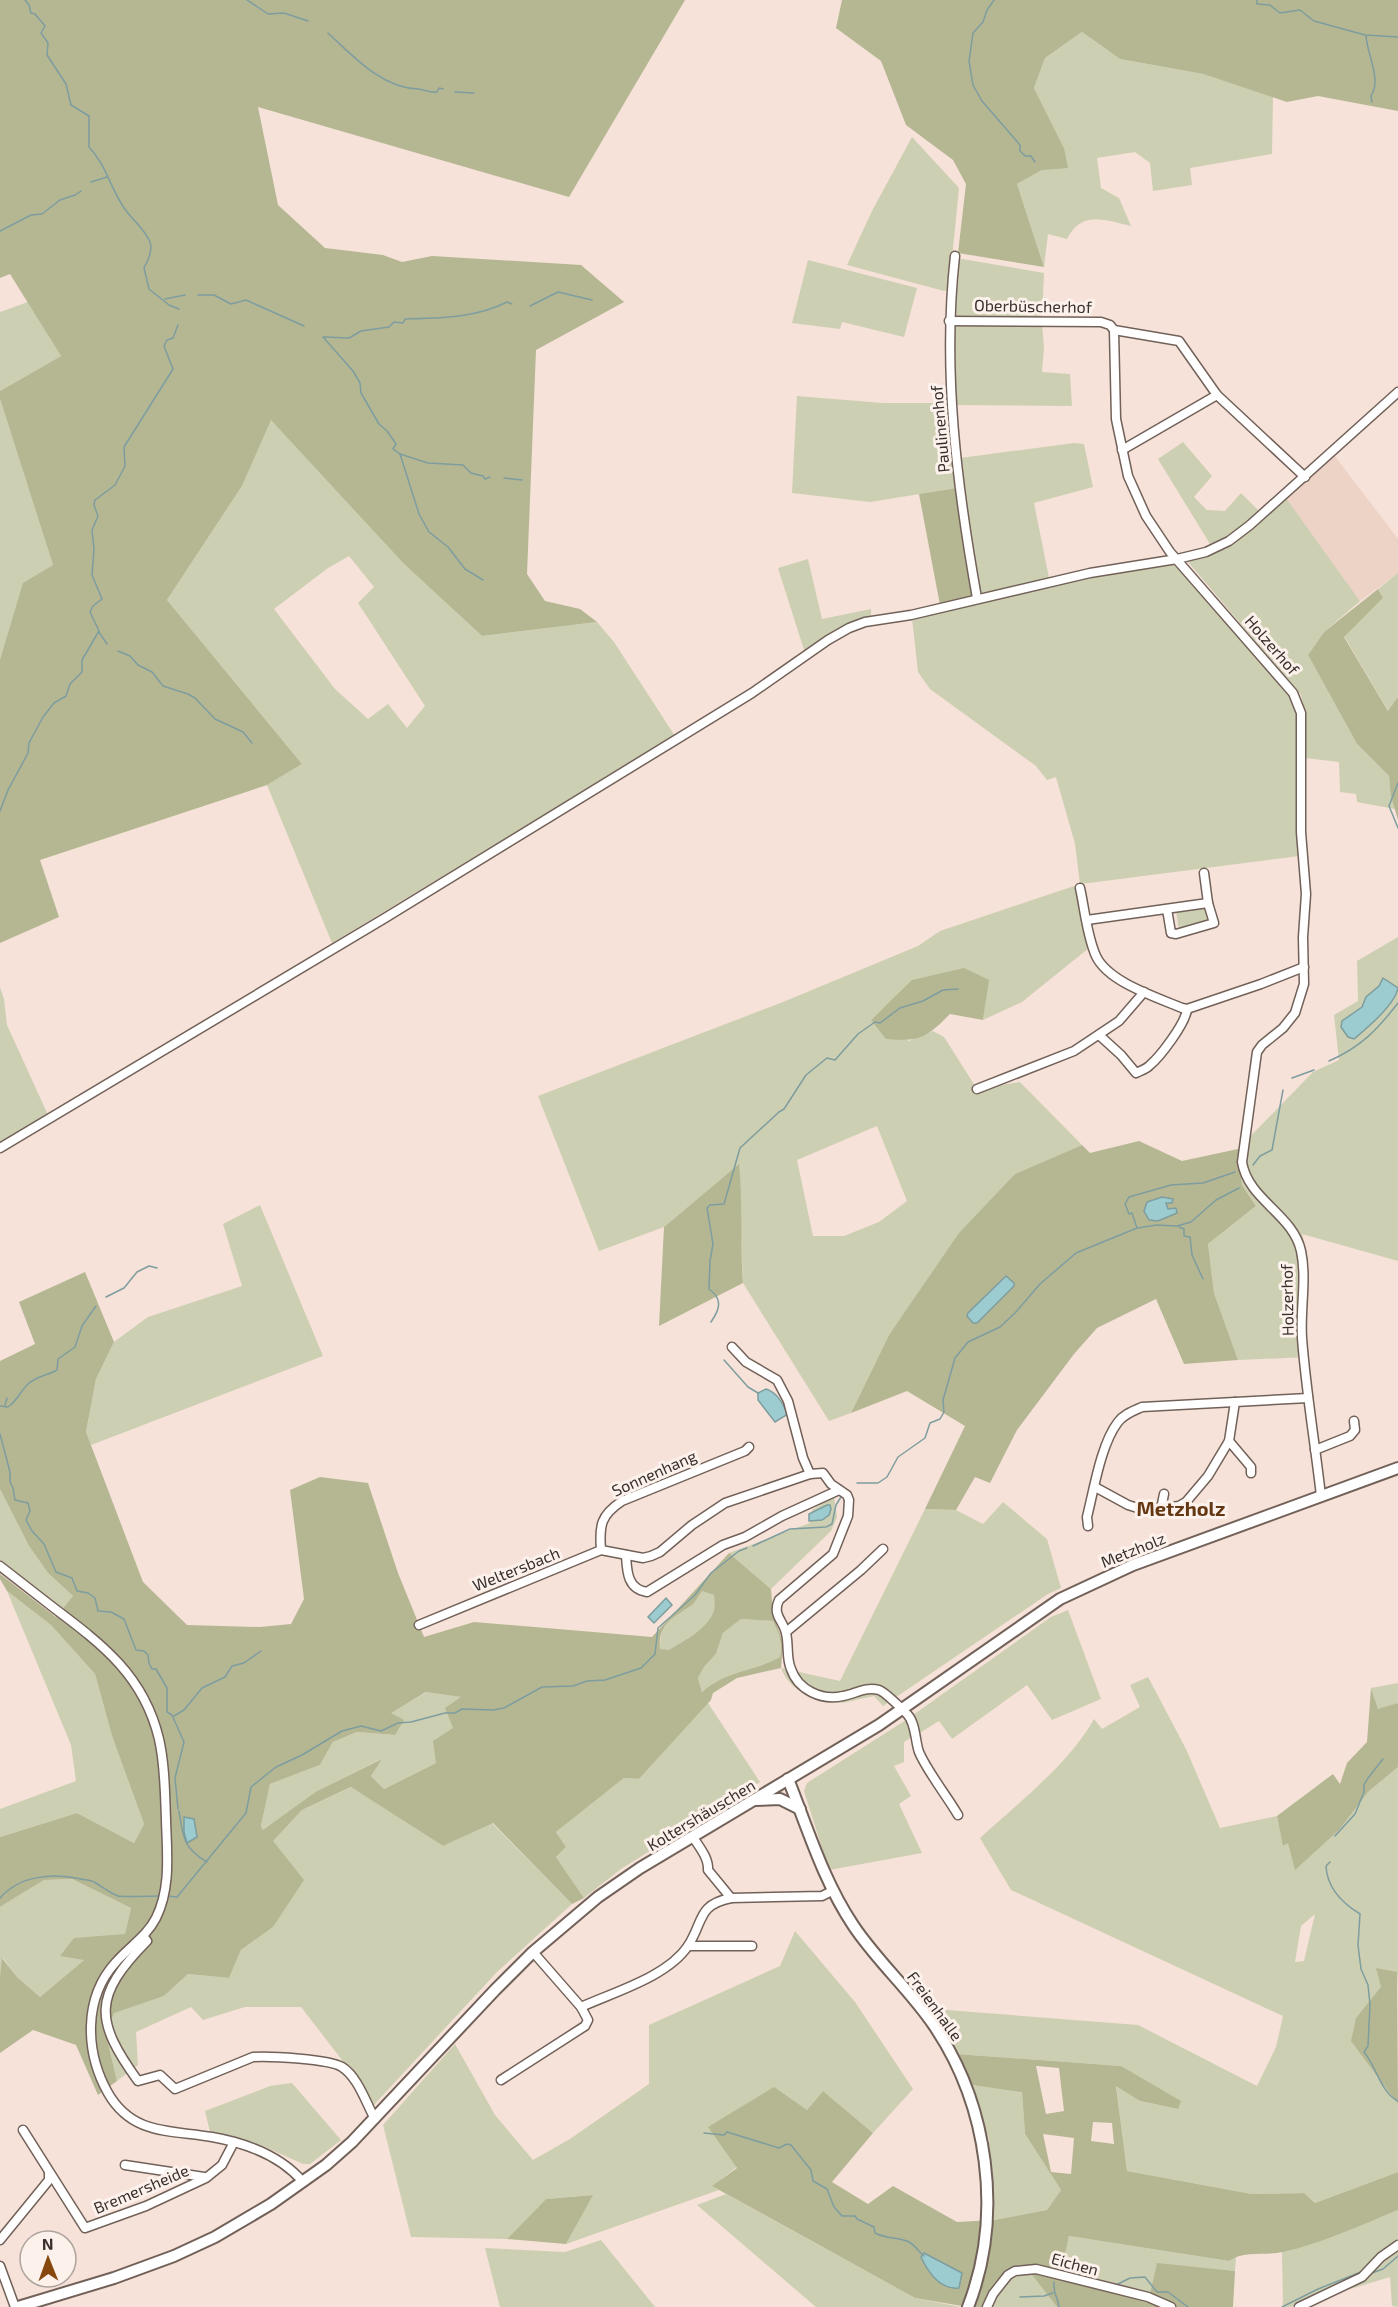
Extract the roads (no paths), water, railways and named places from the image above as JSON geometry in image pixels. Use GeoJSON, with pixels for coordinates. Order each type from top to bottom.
{"type":"FeatureCollection","features":[{"type":"Feature","properties":{"kind":"main road","name":"Metzholz"},"geometry":{"type":"LineString","coordinates":[[898,1713],[1060,1599],[1133,1565],[1398,1468]]}},
{"type":"Feature","properties":{"kind":"main road","name":"Koltershäuschen"},"geometry":{"type":"LineString","coordinates":[[16,2307],[114,2278],[174,2256],[239,2224],[303,2182],[352,2142],[375,2119],[533,1952],[598,1897],[898,1713]]}},
{"type":"Feature","properties":{"kind":"main road","name":"Freienhalle"},"geometry":{"type":"LineString","coordinates":[[788,1779],[831,1891],[854,1927],[933,2024],[950,2052],[976,2114],[985,2162],[987,2196],[981,2261],[968,2307]]}},
{"type":"Feature","properties":{"kind":"main road"},"geometry":{"type":"LineString","coordinates":[[754,1800],[780,1799],[800,1809]]}},
{"type":"Feature","properties":{"kind":"street","name":"Paulinenhof"},"geometry":{"type":"LineString","coordinates":[[956,256],[949,321],[950,374],[963,516],[977,598]]}},
{"type":"Feature","properties":{"kind":"street","name":"Oberbüscherhof"},"geometry":{"type":"LineString","coordinates":[[949,321],[1101,322],[1110,325],[1114,330],[1179,341],[1217,395],[1305,477]]}},
{"type":"Feature","properties":{"kind":"street"},"geometry":{"type":"LineString","coordinates":[[1114,330],[1116,419],[1128,476],[1146,516],[1177,559]]}},
{"type":"Feature","properties":{"kind":"street"},"geometry":{"type":"LineString","coordinates":[[0,1148],[385,918],[692,730],[752,693],[828,640],[865,622],[911,615],[1090,573],[1206,552],[1229,541],[1305,477],[1398,392]]}},
{"type":"Feature","properties":{"kind":"street"},"geometry":{"type":"LineString","coordinates":[[1122,450],[1217,395]]}},
{"type":"Feature","properties":{"kind":"street","name":"Holzerhof"},"geometry":{"type":"LineString","coordinates":[[1177,559],[1293,693],[1301,712],[1303,860],[1306,894],[1301,997],[1295,1013],[1283,1028],[1257,1052],[1242,1162],[1244,1174],[1252,1189],[1288,1227],[1296,1238],[1300,1250],[1302,1336],[1321,1496]]}},
{"type":"Feature","properties":{"kind":"street"},"geometry":{"type":"LineString","coordinates":[[1167,909],[1171,933],[1180,934],[1214,923],[1203,873]]}},
{"type":"Feature","properties":{"kind":"street"},"geometry":{"type":"LineString","coordinates":[[1080,888],[1093,947],[1106,971],[1144,992],[1187,1009],[1304,967]]}},
{"type":"Feature","properties":{"kind":"street"},"geometry":{"type":"LineString","coordinates":[[1087,920],[1208,903]]}},
{"type":"Feature","properties":{"kind":"street"},"geometry":{"type":"LineString","coordinates":[[977,1089],[1061,1057],[1099,1035],[1119,1021],[1144,992]]}},
{"type":"Feature","properties":{"kind":"street"},"geometry":{"type":"LineString","coordinates":[[1099,1035],[1121,1055],[1136,1073],[1149,1068],[1172,1038],[1186,1015],[1187,1009]]}},
{"type":"Feature","properties":{"kind":"street"},"geometry":{"type":"LineString","coordinates":[[732,1347],[746,1362],[777,1380],[788,1401],[803,1458],[810,1474]]}},
{"type":"Feature","properties":{"kind":"street"},"geometry":{"type":"LineString","coordinates":[[1088,1526],[1087,1516],[1112,1432],[1127,1414],[1142,1407],[1308,1398]]}},
{"type":"Feature","properties":{"kind":"street","name":"Metzholz"},"geometry":{"type":"LineString","coordinates":[[1095,1487],[1128,1505],[1144,1510],[1179,1506],[1186,1502],[1208,1476],[1229,1441],[1234,1402]]}},
{"type":"Feature","properties":{"kind":"street"},"geometry":{"type":"LineString","coordinates":[[1315,1450],[1350,1437],[1355,1430],[1354,1421]]}},
{"type":"Feature","properties":{"kind":"street"},"geometry":{"type":"LineString","coordinates":[[1229,1441],[1251,1467],[1251,1473]]}},
{"type":"Feature","properties":{"kind":"street","name":"Sonnenhang"},"geometry":{"type":"LineString","coordinates":[[601,1550],[600,1526],[609,1509],[622,1501],[745,1451],[749,1447]]}},
{"type":"Feature","properties":{"kind":"street"},"geometry":{"type":"LineString","coordinates":[[601,1550],[643,1558],[651,1556],[660,1552],[692,1525],[725,1503],[810,1474],[824,1473],[839,1490],[847,1495],[848,1516],[833,1554],[779,1600],[776,1611],[786,1632],[791,1671],[796,1680],[808,1690],[824,1697],[833,1698],[865,1689],[881,1691],[898,1713],[908,1715],[912,1721],[920,1753],[958,1815]]}},
{"type":"Feature","properties":{"kind":"street"},"geometry":{"type":"LineString","coordinates":[[626,1555],[628,1577],[633,1586],[646,1592],[716,1548],[745,1537],[839,1490]]}},
{"type":"Feature","properties":{"kind":"street","name":"Metzholz"},"geometry":{"type":"LineString","coordinates":[[1161,1509],[1164,1494]]}},
{"type":"Feature","properties":{"kind":"street"},"geometry":{"type":"LineString","coordinates":[[786,1632],[883,1549]]}},
{"type":"Feature","properties":{"kind":"street","name":"Weltersbach"},"geometry":{"type":"LineString","coordinates":[[419,1625],[601,1550]]}},
{"type":"Feature","properties":{"kind":"street"},"geometry":{"type":"LineString","coordinates":[[1,1567],[104,1646],[125,1669],[146,1703],[159,1740],[164,1776],[167,1877],[165,1891],[154,1922],[107,1973],[99,1985],[92,2010],[93,2050],[108,2093],[126,2115],[140,2125],[234,2142],[286,2164],[303,2182]]}},
{"type":"Feature","properties":{"kind":"street"},"geometry":{"type":"LineString","coordinates":[[693,1837],[706,1857],[709,1864],[708,1870],[731,1898]]}},
{"type":"Feature","properties":{"kind":"street"},"geometry":{"type":"LineString","coordinates":[[581,2007],[670,1965],[688,1946],[700,1916],[707,1907],[717,1901],[731,1898],[822,1896],[831,1891]]}},
{"type":"Feature","properties":{"kind":"street"},"geometry":{"type":"LineString","coordinates":[[143,1936],[147,1941],[127,1961],[112,1983],[107,1999],[105,2020],[118,2051],[138,2081],[160,2075],[175,2089],[253,2057],[266,2056],[315,2061],[341,2066],[348,2073],[375,2119]]}},
{"type":"Feature","properties":{"kind":"street"},"geometry":{"type":"LineString","coordinates":[[688,1946],[752,1946]]}},
{"type":"Feature","properties":{"kind":"street"},"geometry":{"type":"LineString","coordinates":[[501,2080],[585,2026],[588,2019],[581,2007],[533,1952]]}},
{"type":"Feature","properties":{"kind":"street","name":"Bremersheide"},"geometry":{"type":"LineString","coordinates":[[23,2130],[86,2228],[146,2206],[206,2178],[222,2165],[234,2142]]}},
{"type":"Feature","properties":{"kind":"street","name":"Bremersheide"},"geometry":{"type":"LineString","coordinates":[[125,2165],[206,2178]]}},
{"type":"Feature","properties":{"kind":"street"},"geometry":{"type":"LineString","coordinates":[[0,2240],[50,2180],[49,2169]]}},
{"type":"Feature","properties":{"kind":"street"},"geometry":{"type":"LineString","coordinates":[[1299,2307],[1362,2277],[1398,2245]]}},
{"type":"Feature","properties":{"kind":"street"},"geometry":{"type":"LineString","coordinates":[[0,2266],[16,2307]]}},
{"type":"Feature","properties":{"kind":"street","name":"Eichen"},"geometry":{"type":"LineString","coordinates":[[987,2307],[993,2294],[1008,2275],[1015,2271],[1036,2269],[1148,2297],[1170,2307]]}},
{"type":"Feature","properties":{"kind":"water"},"geometry":{"type":"Polygon","coordinates":[[[1383,978],[1398,988],[1392,1002],[1354,1039],[1348,1037],[1341,1027],[1342,1021],[1362,1007],[1366,997],[1379,986],[1383,978]]]}},
{"type":"Feature","properties":{"kind":"water"},"geometry":{"type":"Polygon","coordinates":[[[1162,1197],[1173,1199],[1172,1203],[1166,1203],[1168,1209],[1176,1208],[1177,1213],[1158,1221],[1149,1220],[1144,1211],[1147,1202],[1162,1197]]]}},
{"type":"Feature","properties":{"kind":"water"},"geometry":{"type":"Polygon","coordinates":[[[1006,1276],[1014,1283],[1014,1286],[977,1323],[973,1323],[967,1316],[968,1313],[1006,1276]]]}},
{"type":"Feature","properties":{"kind":"water"},"geometry":{"type":"Polygon","coordinates":[[[766,1389],[777,1396],[788,1414],[775,1422],[758,1400],[758,1393],[766,1389]]]}},
{"type":"Feature","properties":{"kind":"water"},"geometry":{"type":"Polygon","coordinates":[[[830,1505],[831,1509],[829,1515],[822,1520],[809,1521],[809,1514],[830,1505]]]}},
{"type":"Feature","properties":{"kind":"water"},"geometry":{"type":"Polygon","coordinates":[[[666,1598],[672,1605],[654,1623],[648,1617],[666,1598]]]}},
{"type":"Feature","properties":{"kind":"water"},"geometry":{"type":"Polygon","coordinates":[[[184,1817],[194,1819],[197,1837],[187,1843],[184,1832],[184,1817]]]}},
{"type":"Feature","properties":{"kind":"water"},"geometry":{"type":"Polygon","coordinates":[[[924,2253],[962,2273],[959,2288],[946,2286],[936,2279],[921,2257],[924,2253]]]}},
{"type":"Feature","properties":{"kind":"waterway"},"geometry":{"type":"LineString","coordinates":[[25,0],[31,13],[35,14],[45,26],[41,33],[48,43],[47,55],[66,84],[71,105],[89,116],[89,147],[101,162],[121,204],[150,242],[150,252],[144,268],[149,289],[169,305],[179,309]]}},
{"type":"Feature","properties":{"kind":"waterway"},"geometry":{"type":"LineString","coordinates":[[247,0],[268,14],[284,13],[308,21]]}},
{"type":"Feature","properties":{"kind":"waterway"},"geometry":{"type":"LineString","coordinates":[[994,0],[983,22],[973,33],[969,61],[973,85],[982,101],[1020,145],[1020,151],[1025,156],[1031,156],[1035,162]]}},
{"type":"Feature","properties":{"kind":"waterway"},"geometry":{"type":"LineString","coordinates":[[1257,0],[1257,4],[1270,5],[1280,13],[1300,10],[1314,21],[1365,35],[1398,37]]}},
{"type":"Feature","properties":{"kind":"waterway"},"geometry":{"type":"LineString","coordinates":[[328,33],[369,70],[392,83],[432,92],[437,92],[439,88],[443,89]]}},
{"type":"Feature","properties":{"kind":"waterway"},"geometry":{"type":"LineString","coordinates":[[1366,36],[1375,75],[1372,102]]}},
{"type":"Feature","properties":{"kind":"waterway"},"geometry":{"type":"LineString","coordinates":[[455,92],[474,93]]}},
{"type":"Feature","properties":{"kind":"waterway"},"geometry":{"type":"LineString","coordinates":[[91,182],[107,177]]}},
{"type":"Feature","properties":{"kind":"waterway"},"geometry":{"type":"LineString","coordinates":[[0,231],[31,215],[42,214],[60,200],[81,191]]}},
{"type":"Feature","properties":{"kind":"waterway"},"geometry":{"type":"LineString","coordinates":[[530,306],[558,292],[592,300]]}},
{"type":"Feature","properties":{"kind":"waterway"},"geometry":{"type":"LineString","coordinates":[[165,299],[185,295]]}},
{"type":"Feature","properties":{"kind":"waterway"},"geometry":{"type":"LineString","coordinates":[[198,295],[214,295],[231,304],[246,300],[304,326]]}},
{"type":"Feature","properties":{"kind":"waterway"},"geometry":{"type":"LineString","coordinates":[[324,337],[349,338],[361,331],[389,327],[394,322],[403,323],[405,319],[457,316],[483,311],[507,302],[512,304]]}},
{"type":"Feature","properties":{"kind":"waterway"},"geometry":{"type":"LineString","coordinates":[[0,811],[8,790],[28,753],[29,743],[43,717],[54,703],[66,696],[70,684],[82,672],[82,660],[99,631],[90,612],[93,606],[102,599],[92,575],[94,549],[92,530],[98,516],[94,505],[95,500],[115,485],[125,466],[124,447],[173,369],[164,346],[167,340],[173,338],[178,325]]}},
{"type":"Feature","properties":{"kind":"waterway"},"geometry":{"type":"LineString","coordinates":[[323,337],[353,371],[360,383],[361,393],[379,424],[396,444],[393,449],[400,454],[419,514],[429,532],[448,547],[465,569],[483,580]]}},
{"type":"Feature","properties":{"kind":"waterway"},"geometry":{"type":"LineString","coordinates":[[400,454],[428,463],[463,465],[471,473],[483,476],[485,479],[490,477]]}},
{"type":"Feature","properties":{"kind":"waterway"},"geometry":{"type":"LineString","coordinates":[[504,478],[522,480]]}},
{"type":"Feature","properties":{"kind":"waterway"},"geometry":{"type":"LineString","coordinates":[[99,632],[107,644]]}},
{"type":"Feature","properties":{"kind":"waterway"},"geometry":{"type":"LineString","coordinates":[[118,651],[130,656],[138,665],[152,672],[163,686],[195,698],[215,719],[243,732],[252,743]]}},
{"type":"Feature","properties":{"kind":"waterway"},"geometry":{"type":"LineString","coordinates":[[1398,783],[1389,806],[1398,828]]}},
{"type":"Feature","properties":{"kind":"waterway"},"geometry":{"type":"LineString","coordinates":[[711,1322],[719,1304],[709,1289],[713,1244],[707,1208],[710,1205],[724,1204],[740,1148],[784,1109],[806,1075],[827,1058],[835,1060],[858,1034],[875,1022],[880,1023],[900,1008],[923,1001],[943,990],[958,989]]}},
{"type":"Feature","properties":{"kind":"waterway","name":"Weltersbach"},"geometry":{"type":"LineString","coordinates":[[1329,1061],[1368,1037],[1398,1003]]}},
{"type":"Feature","properties":{"kind":"waterway","name":"Weltersbach"},"geometry":{"type":"LineString","coordinates":[[1292,1078],[1314,1070]]}},
{"type":"Feature","properties":{"kind":"waterway","name":"Weltersbach"},"geometry":{"type":"LineString","coordinates":[[1253,1165],[1260,1156],[1272,1150],[1283,1090]]}},
{"type":"Feature","properties":{"kind":"waterway","name":"Weltersbach"},"geometry":{"type":"LineString","coordinates":[[857,1483],[878,1483],[887,1477],[898,1457],[925,1438],[930,1423],[940,1419],[944,1412],[943,1400],[955,1358],[968,1342],[1000,1327],[1040,1284],[1076,1253],[1137,1228],[1132,1213],[1129,1214],[1125,1204],[1129,1197],[1171,1185],[1203,1183],[1235,1172]]}},
{"type":"Feature","properties":{"kind":"waterway"},"geometry":{"type":"LineString","coordinates":[[1138,1228],[1156,1225],[1177,1226],[1191,1222],[1216,1200],[1239,1188]]}},
{"type":"Feature","properties":{"kind":"waterway"},"geometry":{"type":"LineString","coordinates":[[1179,1227],[1184,1229],[1184,1236],[1190,1237],[1192,1255],[1203,1279]]}},
{"type":"Feature","properties":{"kind":"waterway"},"geometry":{"type":"LineString","coordinates":[[106,1297],[124,1288],[137,1272],[149,1266],[157,1268]]}},
{"type":"Feature","properties":{"kind":"waterway"},"geometry":{"type":"LineString","coordinates":[[0,1406],[8,1407],[30,1382],[57,1370],[58,1359],[75,1347],[82,1326],[96,1306]]}},
{"type":"Feature","properties":{"kind":"waterway"},"geometry":{"type":"LineString","coordinates":[[724,1360],[748,1387],[758,1393]]}},
{"type":"Feature","properties":{"kind":"waterway"},"geometry":{"type":"LineString","coordinates":[[5,1405],[7,1398]]}},
{"type":"Feature","properties":{"kind":"waterway"},"geometry":{"type":"LineString","coordinates":[[0,1434],[15,1500],[28,1503],[30,1511],[26,1520],[44,1544],[56,1572],[72,1578],[77,1591],[88,1593],[95,1598],[98,1611],[111,1612],[124,1619],[136,1650],[144,1651],[148,1655],[152,1669],[156,1669],[167,1688],[167,1712],[172,1715],[184,1742],[175,1778],[178,1809]]}},
{"type":"Feature","properties":{"kind":"waterway","name":"Weltersbach"},"geometry":{"type":"LineString","coordinates":[[753,1546],[790,1529],[826,1527],[832,1524],[836,1505],[841,1497]]}},
{"type":"Feature","properties":{"kind":"waterway","name":"Weltersbach"},"geometry":{"type":"LineString","coordinates":[[167,1896],[177,1897],[246,1813],[251,1787],[276,1767],[302,1755],[342,1731],[361,1726],[381,1731],[398,1723],[455,1713],[462,1709],[504,1708],[542,1687],[573,1686],[587,1681],[605,1680],[641,1668],[655,1654],[658,1628],[695,1595],[711,1573],[739,1551],[747,1548]]}},
{"type":"Feature","properties":{"kind":"waterway"},"geometry":{"type":"LineString","coordinates":[[174,1716],[184,1710],[202,1688],[225,1677],[232,1666],[244,1663],[261,1651]]}},
{"type":"Feature","properties":{"kind":"waterway"},"geometry":{"type":"LineString","coordinates":[[1335,1836],[1355,1814],[1364,1792],[1364,1785],[1383,1759]]}},
{"type":"Feature","properties":{"kind":"waterway"},"geometry":{"type":"LineString","coordinates":[[179,1811],[189,1847],[207,1862]]}},
{"type":"Feature","properties":{"kind":"waterway"},"geometry":{"type":"LineString","coordinates":[[1330,1862],[1326,1866],[1332,1888],[1347,1905],[1360,1914],[1358,1945],[1361,1969],[1368,1985],[1370,2005],[1368,2046],[1364,2052],[1387,2092],[1398,2101]]}},
{"type":"Feature","properties":{"kind":"waterway","name":"Weltersbach"},"geometry":{"type":"LineString","coordinates":[[0,1898],[17,1884],[48,1876],[91,1881],[118,1896],[159,1896]]}},
{"type":"Feature","properties":{"kind":"waterway"},"geometry":{"type":"LineString","coordinates":[[704,2133],[724,2135],[727,2132],[779,2148],[787,2144],[791,2145],[811,2170],[813,2181],[827,2189],[834,2207],[842,2216],[855,2216],[874,2227],[875,2233],[909,2242],[924,2256]]}},
{"type":"Feature","properties":{"kind":"waterway"},"geometry":{"type":"LineString","coordinates":[[1372,2273],[1383,2269],[1398,2256]]}},
{"type":"Feature","properties":{"kind":"waterway"},"geometry":{"type":"LineString","coordinates":[[1055,2269],[1065,2272]]}},
{"type":"Feature","properties":{"kind":"waterway"},"geometry":{"type":"LineString","coordinates":[[1282,2307],[1318,2289],[1361,2272]]}},
{"type":"Feature","properties":{"kind":"waterway"},"geometry":{"type":"LineString","coordinates":[[1116,2285],[1130,2278],[1145,2277],[1157,2292],[1168,2292],[1188,2307]]}},
{"type":"Feature","properties":{"kind":"waterway"},"geometry":{"type":"LineString","coordinates":[[1054,2282],[1059,2307]]}},
{"type":"Feature","properties":{"kind":"waterway"},"geometry":{"type":"LineString","coordinates":[[1020,2297],[1044,2296],[1053,2293]]}},
{"type":"Feature","properties":{"kind":"district","name":"Metzholz"},"geometry":{"type":"Point","coordinates":[1181,1509]}}]}
